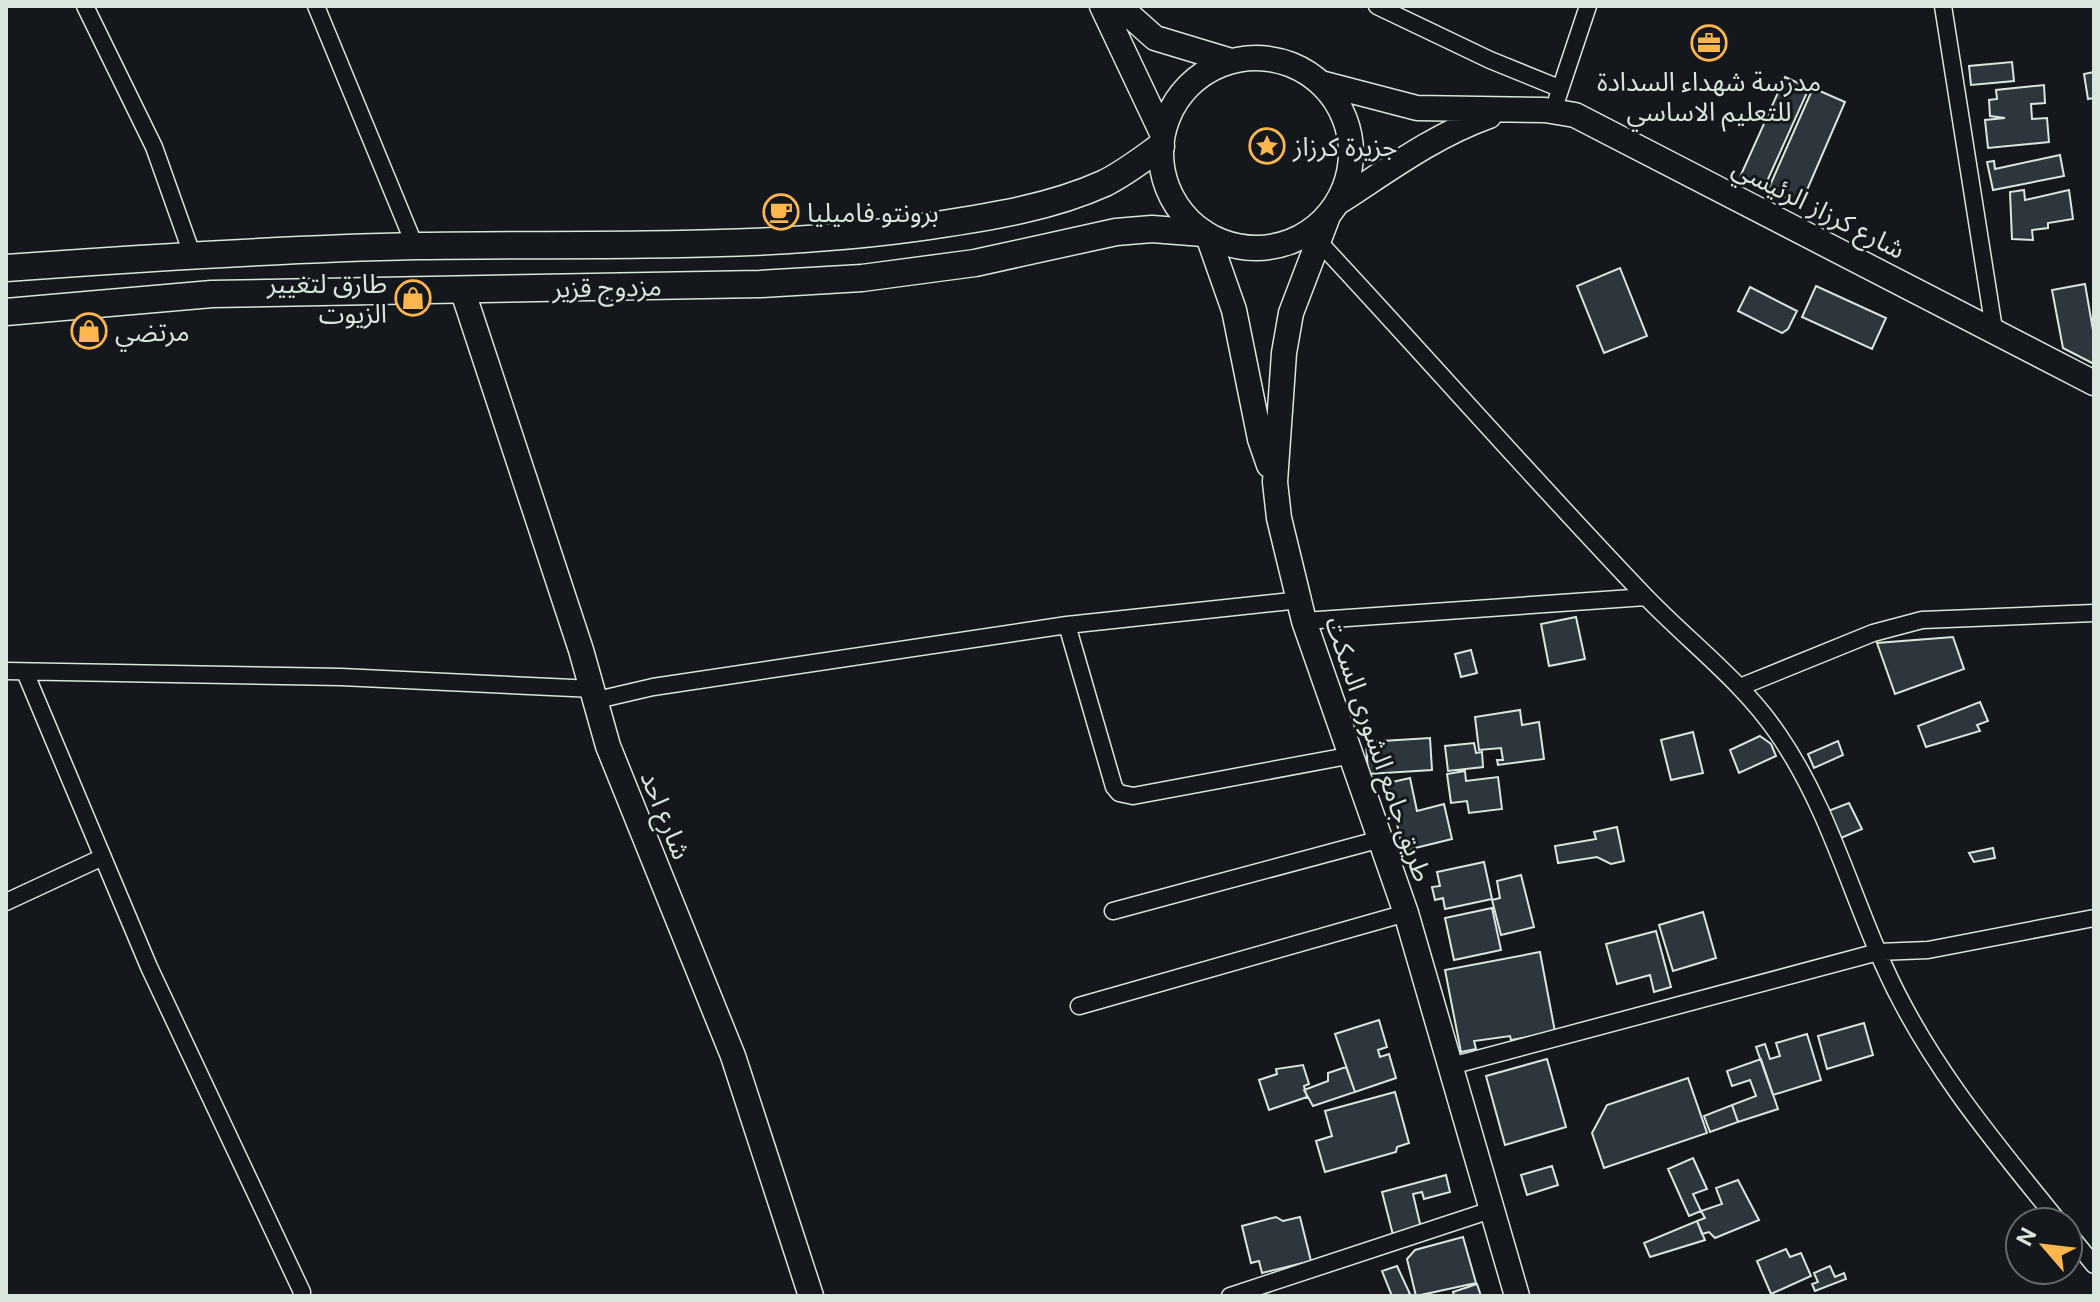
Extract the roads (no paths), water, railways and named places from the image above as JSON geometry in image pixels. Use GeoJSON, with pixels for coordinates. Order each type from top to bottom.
{"type":"FeatureCollection","features":[{"type":"Feature","properties":{"kind":"main road"},"geometry":{"type":"LineString","coordinates":[[1102,6],[1162,139]]}},
{"type":"Feature","properties":{"kind":"main road"},"geometry":{"type":"LineString","coordinates":[[1119,6],[1155,38],[1231,61],[1269,58],[1288,63],[1321,83],[1333,97],[1349,131],[1350,168],[1332,210],[1293,241],[1250,249],[1206,235]]}},
{"type":"Feature","properties":{"kind":"main road"},"geometry":{"type":"LineString","coordinates":[[1231,61],[1192,82],[1173,105],[1162,139],[1161,166],[1175,204],[1206,235],[1234,310],[1260,439],[1275,482]]}},
{"type":"Feature","properties":{"kind":"main road","name":"شارع كرزاز الرئيسي"},"geometry":{"type":"LineString","coordinates":[[1321,83],[1417,108],[1575,115],[2094,383]]}},
{"type":"Feature","properties":{"kind":"main road","name":"شارع كرزاز الرئيسي"},"geometry":{"type":"LineString","coordinates":[[1332,210],[1459,127],[1510,110]]}},
{"type":"Feature","properties":{"kind":"main road","name":"مزدوج قزير"},"geometry":{"type":"LineString","coordinates":[[6,268],[192,254],[415,246],[757,243],[861,236],[1000,215],[1073,196],[1108,182],[1162,139]]}},
{"type":"Feature","properties":{"kind":"main road","name":"طريق جامع الشورى السكت"},"geometry":{"type":"LineString","coordinates":[[1332,210],[1291,313],[1284,353],[1275,482],[1279,518],[1302,610],[1406,913],[1517,1296]]}},
{"type":"Feature","properties":{"kind":"main road","name":"مزدوج قزير"},"geometry":{"type":"LineString","coordinates":[[6,312],[212,294],[760,284],[862,278],[975,263],[1116,232],[1152,229],[1206,235]]}},
{"type":"Feature","properties":{"kind":"main road"},"geometry":{"type":"LineString","coordinates":[[354,248],[356,289]]}},
{"type":"Feature","properties":{"kind":"main road","name":"شارع احد"},"geometry":{"type":"LineString","coordinates":[[462,289],[596,695],[613,757],[733,1056],[811,1296]]}},
{"type":"Feature","properties":{"kind":"street"},"geometry":{"type":"LineString","coordinates":[[85,6],[154,147],[192,254]]}},
{"type":"Feature","properties":{"kind":"street"},"geometry":{"type":"LineString","coordinates":[[316,6],[415,246]]}},
{"type":"Feature","properties":{"kind":"street"},"geometry":{"type":"LineString","coordinates":[[1377,6],[1490,60],[1559,88]]}},
{"type":"Feature","properties":{"kind":"street"},"geometry":{"type":"LineString","coordinates":[[1554,112],[1559,88],[1588,6]]}},
{"type":"Feature","properties":{"kind":"street"},"geometry":{"type":"LineString","coordinates":[[1943,6],[1994,329]]}},
{"type":"Feature","properties":{"kind":"street"},"geometry":{"type":"LineString","coordinates":[[1320,243],[1646,597],[1740,687],[1778,734],[1825,817],[1878,952],[1916,1031],[1954,1088],[2046,1206]]}},
{"type":"Feature","properties":{"kind":"street"},"geometry":{"type":"LineString","coordinates":[[6,671],[341,677],[596,695],[1067,625],[1302,610],[1646,597]]}},
{"type":"Feature","properties":{"kind":"street"},"geometry":{"type":"LineString","coordinates":[[1740,687],[1873,633],[1922,620],[2094,613]]}},
{"type":"Feature","properties":{"kind":"street"},"geometry":{"type":"LineString","coordinates":[[1067,625],[1114,787],[1119,793],[1133,796],[1353,755]]}},
{"type":"Feature","properties":{"kind":"street"},"geometry":{"type":"LineString","coordinates":[[25,672],[149,967],[302,1292]]}},
{"type":"Feature","properties":{"kind":"street"},"geometry":{"type":"LineString","coordinates":[[1113,911],[1381,839]]}},
{"type":"Feature","properties":{"kind":"street"},"geometry":{"type":"LineString","coordinates":[[6,902],[103,857]]}},
{"type":"Feature","properties":{"kind":"street"},"geometry":{"type":"LineString","coordinates":[[1079,1006],[1406,913]]}},
{"type":"Feature","properties":{"kind":"street"},"geometry":{"type":"LineString","coordinates":[[1451,1066],[1878,952],[1928,950],[2094,918]]}},
{"type":"Feature","properties":{"kind":"street"},"geometry":{"type":"LineString","coordinates":[[1230,1296],[1494,1209]]}},
{"type":"Feature","properties":{"kind":"place","name":"مدرسة شهداء السدادة للتعليم الاساسي"},"geometry":{"type":"Point","coordinates":[1709,43]}},
{"type":"Feature","properties":{"kind":"place","name":"جزيرة كرزاز"},"geometry":{"type":"Point","coordinates":[1267,146]}},
{"type":"Feature","properties":{"kind":"place","name":"برونتو فاميليا"},"geometry":{"type":"Point","coordinates":[781,212]}},
{"type":"Feature","properties":{"kind":"place","name":"طارق لتغيير الزيوت"},"geometry":{"type":"Point","coordinates":[413,298]}},
{"type":"Feature","properties":{"kind":"place","name":"مرتضي"},"geometry":{"type":"Point","coordinates":[89,331]}}]}
